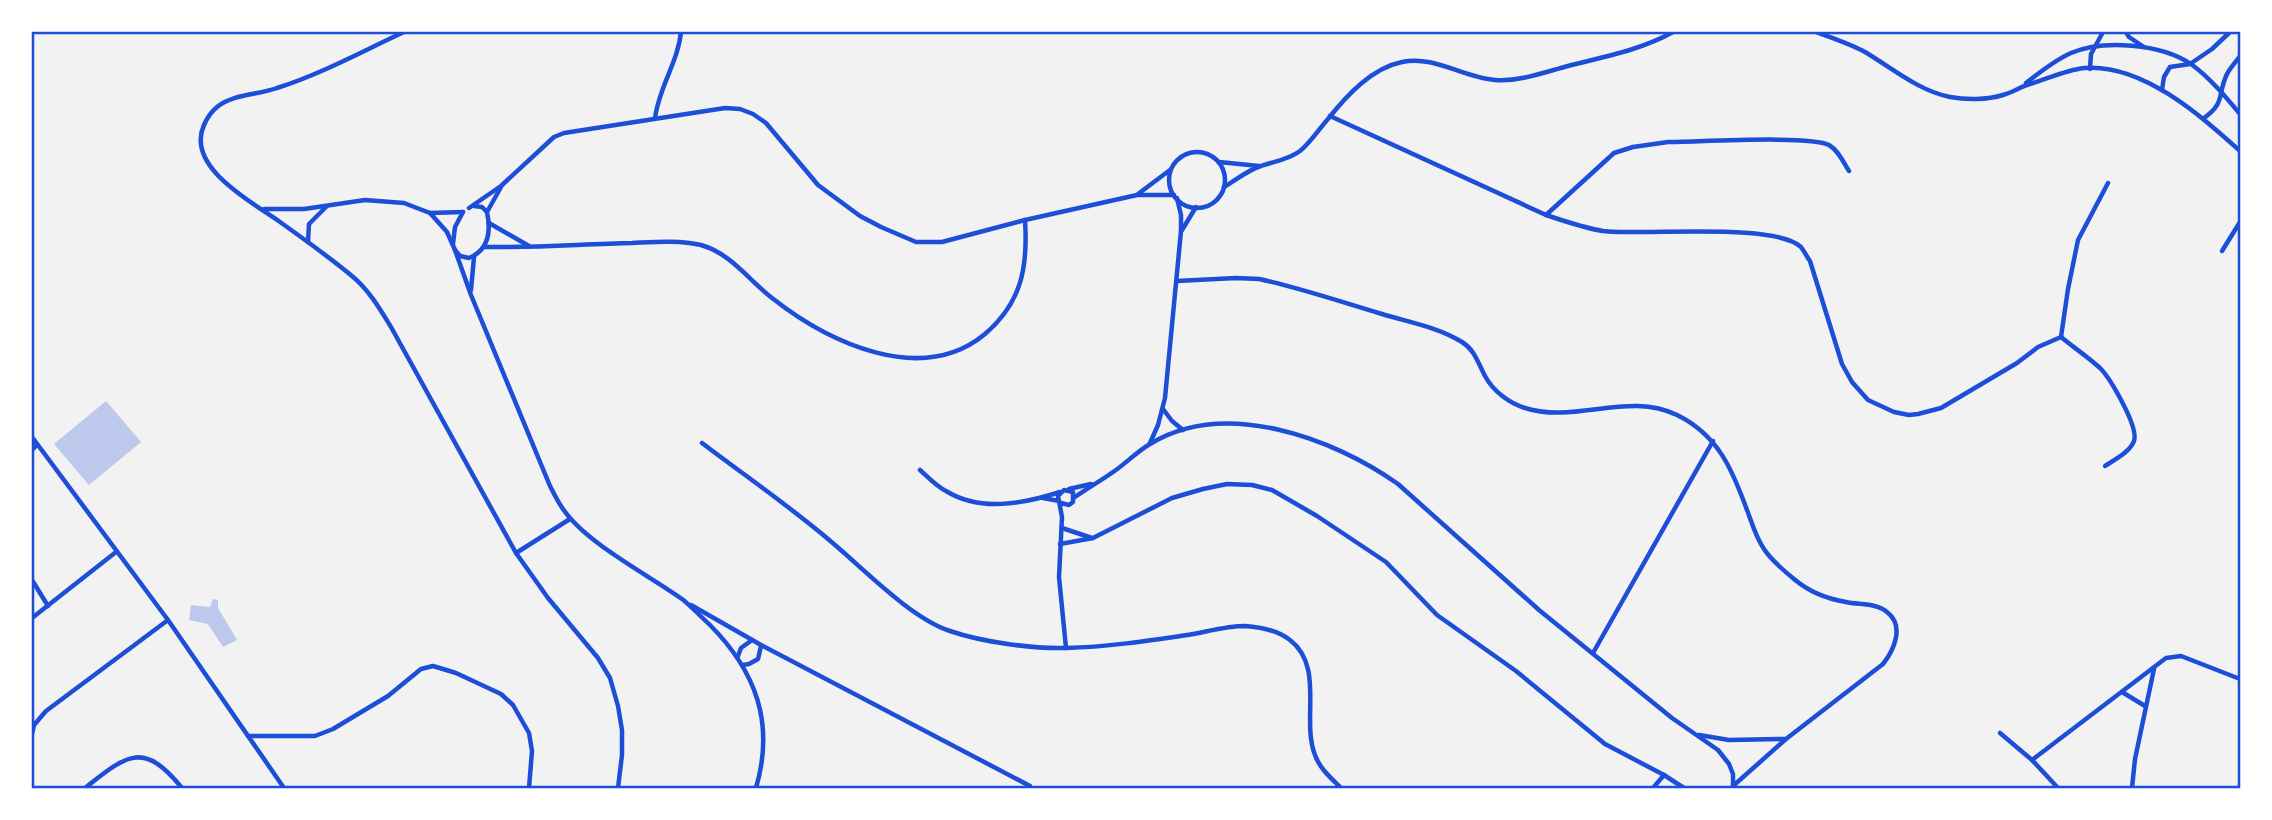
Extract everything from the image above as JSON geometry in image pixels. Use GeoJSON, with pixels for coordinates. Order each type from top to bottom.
{"type":"FeatureCollection","features":[{"type":"Feature","properties":{"kind":"street"},"geometry":{"type":"LineString","coordinates":[[404,32],[306,78],[226,102],[215,108],[202,130],[201,143],[205,158],[213,171],[239,194],[308,242],[369,292],[516,553],[548,598],[598,658],[610,678],[622,730],[618,789]]}},
{"type":"Feature","properties":{"kind":"street"},"geometry":{"type":"LineString","coordinates":[[655,118],[657,102],[680,46],[681,32]]}},
{"type":"Feature","properties":{"kind":"street"},"geometry":{"type":"LineString","coordinates":[[1219,162],[1260,166],[1277,163],[1292,156],[1304,148],[1348,96],[1386,66],[1404,61],[1430,63],[1497,81],[1524,78],[1641,47],[1673,32]]}},
{"type":"Feature","properties":{"kind":"street"},"geometry":{"type":"LineString","coordinates":[[1816,32],[1863,51],[1929,91],[1951,97],[1983,99],[2004,95],[2023,86],[2083,68],[2114,71],[2162,90],[2204,118],[2241,151]]}},
{"type":"Feature","properties":{"kind":"street"},"geometry":{"type":"LineString","coordinates":[[2090,69],[2091,54],[2103,32]]}},
{"type":"Feature","properties":{"kind":"street"},"geometry":{"type":"LineString","coordinates":[[2126,32],[2145,47]]}},
{"type":"Feature","properties":{"kind":"street"},"geometry":{"type":"LineString","coordinates":[[2162,90],[2167,70],[2175,65],[2190,64],[2230,32]]}},
{"type":"Feature","properties":{"kind":"street"},"geometry":{"type":"LineString","coordinates":[[2023,86],[2070,54],[2095,46],[2145,47],[2171,54],[2190,64],[2241,114]]}},
{"type":"Feature","properties":{"kind":"street"},"geometry":{"type":"LineString","coordinates":[[2204,118],[2214,110],[2226,75],[2241,56]]}},
{"type":"Feature","properties":{"kind":"street"},"geometry":{"type":"LineString","coordinates":[[453,244],[455,227],[463,212],[501,186],[554,137],[564,133],[725,108],[740,109],[766,123],[818,185],[860,216],[916,242],[942,242],[1137,195],[1175,197],[1182,203],[1196,207],[1214,202],[1224,187],[1260,166]]}},
{"type":"Feature","properties":{"kind":"street"},"geometry":{"type":"LineString","coordinates":[[1330,116],[1546,215],[1602,231],[1754,234],[1790,241],[1801,247],[1810,261],[1842,364],[1852,382],[1868,400],[1894,412],[1918,414],[1941,408],[2017,363],[2038,347],[2061,337]]}},
{"type":"Feature","properties":{"kind":"street"},"geometry":{"type":"LineString","coordinates":[[1546,215],[1614,153],[1647,144],[1782,141],[1824,143],[1839,154],[1849,171]]}},
{"type":"Feature","properties":{"kind":"street"},"geometry":{"type":"LineString","coordinates":[[1137,195],[1189,153],[1205,153],[1219,162],[1224,170],[1224,187]]}},
{"type":"Feature","properties":{"kind":"street"},"geometry":{"type":"LineString","coordinates":[[1171,170],[1170,183],[1181,215],[1181,231],[1163,409],[1183,431]]}},
{"type":"Feature","properties":{"kind":"street"},"geometry":{"type":"LineString","coordinates":[[2061,337],[2078,240],[2108,183]]}},
{"type":"Feature","properties":{"kind":"street"},"geometry":{"type":"LineString","coordinates":[[487,212],[501,186]]}},
{"type":"Feature","properties":{"kind":"street"},"geometry":{"type":"LineString","coordinates":[[262,209],[326,207],[348,201],[385,200],[404,203],[430,213],[463,212]]}},
{"type":"Feature","properties":{"kind":"street"},"geometry":{"type":"LineString","coordinates":[[308,242],[309,225],[326,207]]}},
{"type":"Feature","properties":{"kind":"street"},"geometry":{"type":"LineString","coordinates":[[455,250],[460,256],[474,257],[484,247],[489,236],[487,212],[482,207],[469,208]]}},
{"type":"Feature","properties":{"kind":"street"},"geometry":{"type":"LineString","coordinates":[[1181,231],[1196,207]]}},
{"type":"Feature","properties":{"kind":"street"},"geometry":{"type":"LineString","coordinates":[[430,213],[447,232],[453,244],[471,295],[550,486],[570,519],[587,535],[684,601],[761,645],[1030,786]]}},
{"type":"Feature","properties":{"kind":"street"},"geometry":{"type":"LineString","coordinates":[[484,247],[533,248],[674,242],[714,249],[775,300],[834,336],[889,356],[915,359],[955,352],[977,340],[997,323],[1019,289],[1025,267],[1025,220]]}},
{"type":"Feature","properties":{"kind":"street"},"geometry":{"type":"LineString","coordinates":[[2222,251],[2241,222]]}},
{"type":"Feature","properties":{"kind":"street"},"geometry":{"type":"LineString","coordinates":[[489,223],[533,248]]}},
{"type":"Feature","properties":{"kind":"street"},"geometry":{"type":"LineString","coordinates":[[471,295],[474,257]]}},
{"type":"Feature","properties":{"kind":"street"},"geometry":{"type":"LineString","coordinates":[[1177,281],[1259,279],[1414,324],[1463,342],[1473,351],[1491,387],[1521,407],[1553,413],[1629,406],[1661,408],[1696,426],[1713,441],[1731,471],[1764,550],[1797,582],[1827,597],[1881,608],[1888,612],[1894,623],[1896,644],[1884,664],[1786,739],[1732,787]]}},
{"type":"Feature","properties":{"kind":"street"},"geometry":{"type":"LineString","coordinates":[[2061,337],[2101,369],[2126,409],[2135,437],[2133,444],[2105,466]]}},
{"type":"Feature","properties":{"kind":"street"},"geometry":{"type":"LineString","coordinates":[[1150,444],[1165,398]]}},
{"type":"Feature","properties":{"kind":"street"},"geometry":{"type":"LineString","coordinates":[[1074,496],[1150,444],[1183,431],[1213,424],[1263,426],[1312,440],[1351,456],[1398,484],[1539,610],[1672,718],[1718,750],[1733,774],[1732,787]]}},
{"type":"Feature","properties":{"kind":"street"},"geometry":{"type":"LineString","coordinates":[[32,438],[168,620],[284,789]]}},
{"type":"Feature","properties":{"kind":"street"},"geometry":{"type":"LineString","coordinates":[[1593,653],[1713,441]]}},
{"type":"Feature","properties":{"kind":"street"},"geometry":{"type":"LineString","coordinates":[[702,443],[825,537],[929,623],[952,632],[1011,644],[1066,648],[1241,626],[1277,632],[1293,642],[1304,659],[1308,671],[1315,756],[1323,770],[1341,789]]}},
{"type":"Feature","properties":{"kind":"street"},"geometry":{"type":"LineString","coordinates":[[32,450],[37,445]]}},
{"type":"Feature","properties":{"kind":"street"},"geometry":{"type":"LineString","coordinates":[[920,470],[944,490],[961,499],[981,504],[1007,504],[1042,498],[1096,483]]}},
{"type":"Feature","properties":{"kind":"street"},"geometry":{"type":"LineString","coordinates":[[1060,544],[1093,538],[1172,498],[1203,489],[1227,484],[1252,485],[1272,490],[1386,562],[1437,615],[1516,671],[1605,744],[1664,775],[1684,789]]}},
{"type":"Feature","properties":{"kind":"street"},"geometry":{"type":"LineString","coordinates":[[1062,517],[1073,502],[1074,496],[1069,489]]}},
{"type":"Feature","properties":{"kind":"street"},"geometry":{"type":"LineString","coordinates":[[1060,492],[1062,528],[1059,577],[1066,648]]}},
{"type":"Feature","properties":{"kind":"street"},"geometry":{"type":"LineString","coordinates":[[1042,498],[1069,505]]}},
{"type":"Feature","properties":{"kind":"street"},"geometry":{"type":"LineString","coordinates":[[516,553],[570,519]]}},
{"type":"Feature","properties":{"kind":"street"},"geometry":{"type":"LineString","coordinates":[[1062,528],[1093,538]]}},
{"type":"Feature","properties":{"kind":"street"},"geometry":{"type":"LineString","coordinates":[[32,618],[116,552]]}},
{"type":"Feature","properties":{"kind":"street"},"geometry":{"type":"LineString","coordinates":[[32,580],[48,606]]}},
{"type":"Feature","properties":{"kind":"street"},"geometry":{"type":"LineString","coordinates":[[684,601],[729,644],[751,679],[764,726],[765,746],[756,789]]}},
{"type":"Feature","properties":{"kind":"street"},"geometry":{"type":"LineString","coordinates":[[32,734],[34,725],[46,711],[168,620]]}},
{"type":"Feature","properties":{"kind":"street"},"geometry":{"type":"LineString","coordinates":[[738,657],[741,648],[753,639]]}},
{"type":"Feature","properties":{"kind":"street"},"geometry":{"type":"LineString","coordinates":[[743,664],[758,659],[761,645]]}},
{"type":"Feature","properties":{"kind":"street"},"geometry":{"type":"LineString","coordinates":[[2032,760],[2166,658],[2181,656],[2241,679]]}},
{"type":"Feature","properties":{"kind":"street"},"geometry":{"type":"LineString","coordinates":[[248,736],[314,736],[333,729],[388,696],[421,669],[433,666],[456,673],[501,694],[513,705],[529,733],[532,751],[529,789]]}},
{"type":"Feature","properties":{"kind":"street"},"geometry":{"type":"LineString","coordinates":[[2132,789],[2134,758],[2154,667]]}},
{"type":"Feature","properties":{"kind":"street"},"geometry":{"type":"LineString","coordinates":[[2121,691],[2145,706]]}},
{"type":"Feature","properties":{"kind":"street"},"geometry":{"type":"LineString","coordinates":[[2000,733],[2032,760],[2058,789]]}},
{"type":"Feature","properties":{"kind":"street"},"geometry":{"type":"LineString","coordinates":[[1695,734],[1729,740],[1786,739]]}},
{"type":"Feature","properties":{"kind":"street"},"geometry":{"type":"LineString","coordinates":[[85,789],[121,762],[133,758],[158,763],[182,789]]}},
{"type":"Feature","properties":{"kind":"street"},"geometry":{"type":"LineString","coordinates":[[1653,789],[1664,775]]}},
{"type":"Feature","properties":{"kind":"building"},"geometry":{"type":"Polygon","coordinates":[[[106,401],[141,442],[89,485],[54,444],[106,401]]]}},
{"type":"Feature","properties":{"kind":"building"},"geometry":{"type":"Polygon","coordinates":[[[213,599],[218,600],[218,608],[237,640],[223,647],[208,624],[189,620],[191,605],[210,607],[213,599]]]}}]}
